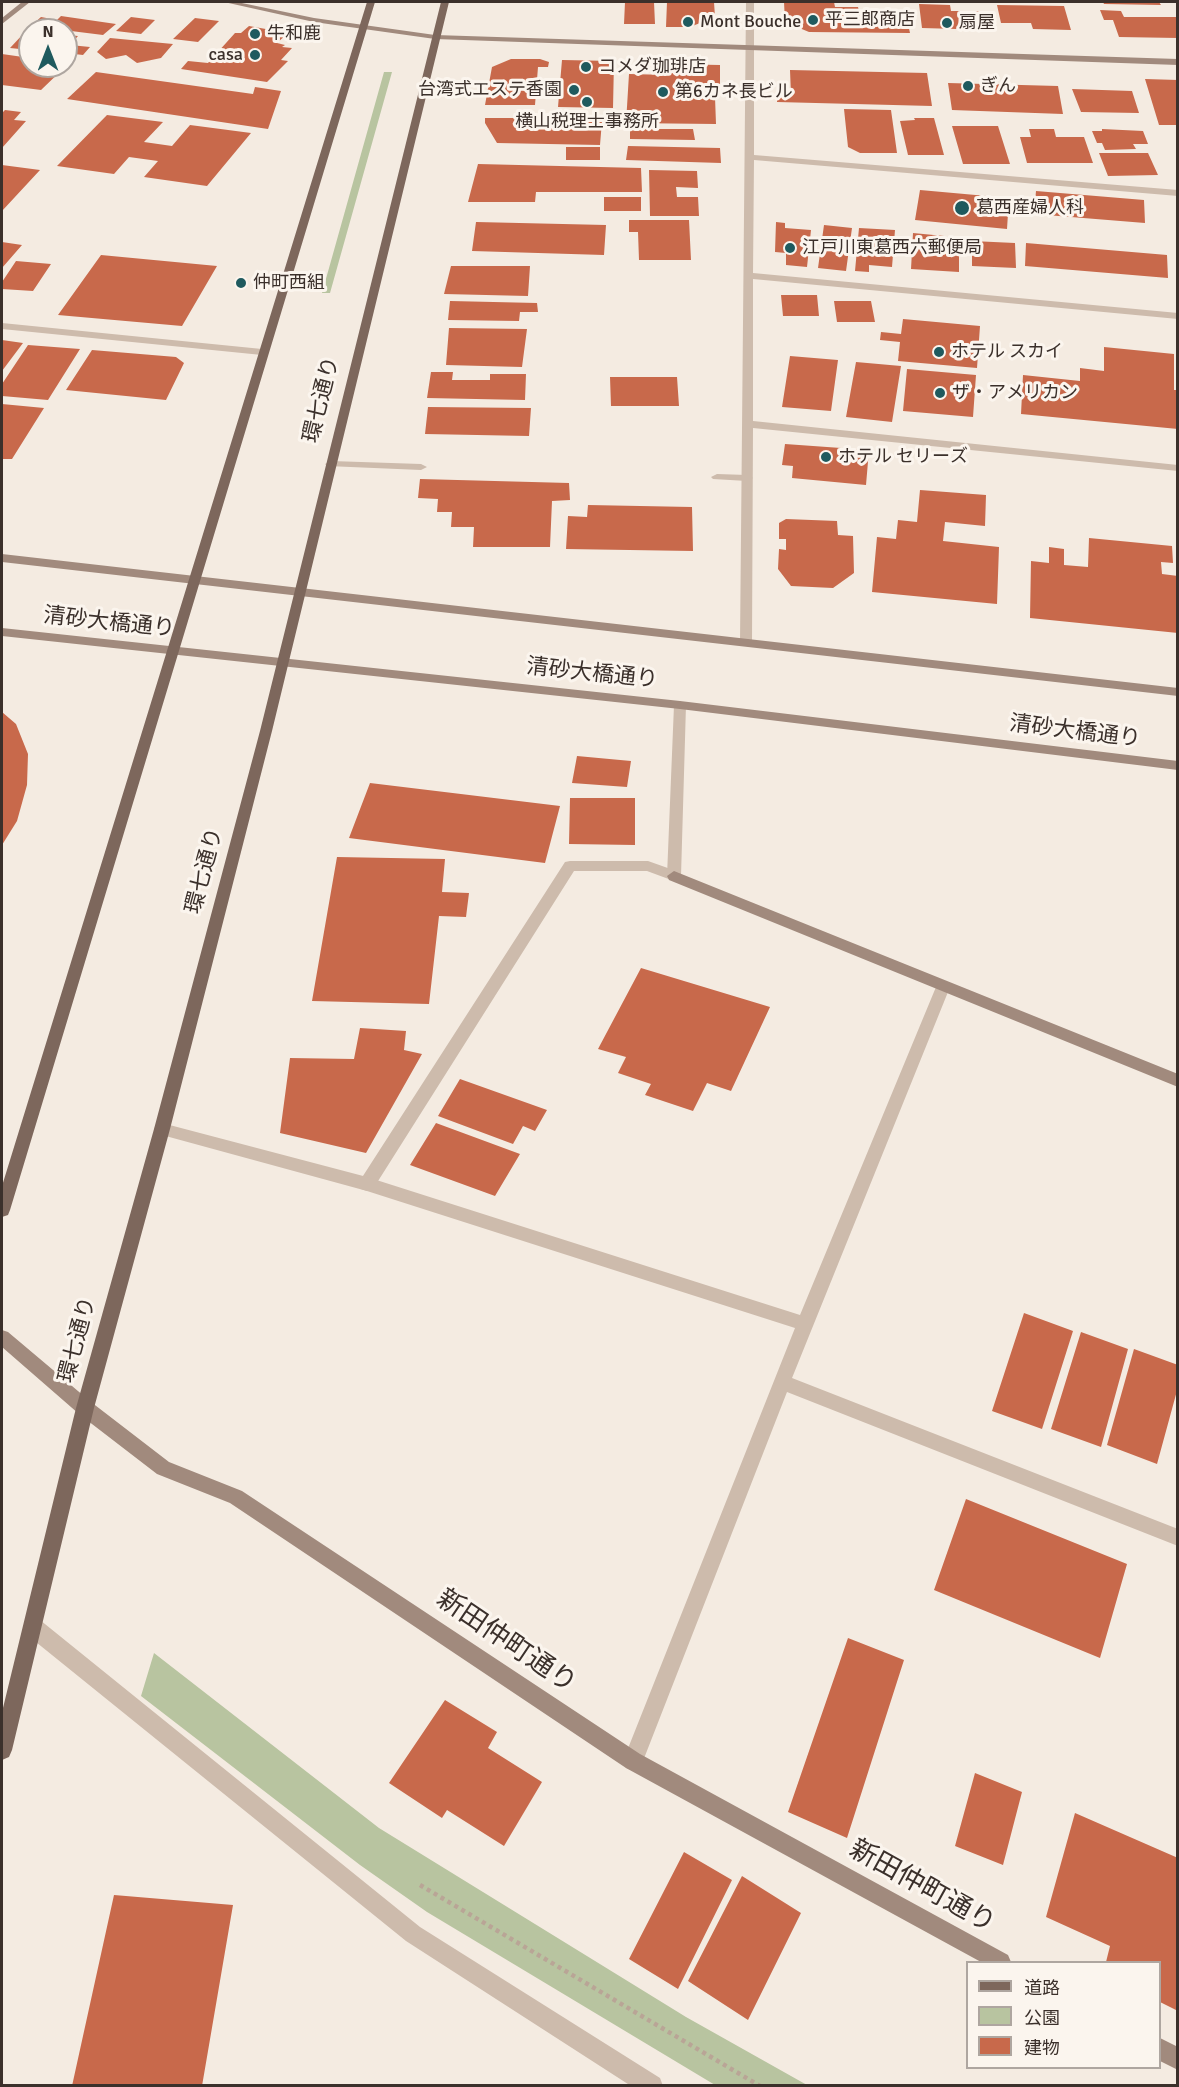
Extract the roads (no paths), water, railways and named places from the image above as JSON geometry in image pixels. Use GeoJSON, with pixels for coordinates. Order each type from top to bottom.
{"type":"FeatureCollection","features":[{"type":"Feature","properties":{"kind":"main road"},"geometry":{"type":"LineString","coordinates":[[2,1210],[262,352],[371,2]]}},
{"type":"Feature","properties":{"kind":"main road","name":"環七通り"},"geometry":{"type":"LineString","coordinates":[[2,1750],[85,1408],[162,1130],[300,591],[445,2]]}},
{"type":"Feature","properties":{"kind":"street"},"geometry":{"type":"LineString","coordinates":[[2,22],[26,2]]}},
{"type":"Feature","properties":{"kind":"street"},"geometry":{"type":"LineString","coordinates":[[228,2],[362,28],[435,37],[1178,62]]}},
{"type":"Feature","properties":{"kind":"street"},"geometry":{"type":"LineString","coordinates":[[746,642],[750,2]]}},
{"type":"Feature","properties":{"kind":"street"},"geometry":{"type":"LineString","coordinates":[[748,157],[1178,193]]}},
{"type":"Feature","properties":{"kind":"street"},"geometry":{"type":"LineString","coordinates":[[749,276],[1178,316]]}},
{"type":"Feature","properties":{"kind":"street"},"geometry":{"type":"LineString","coordinates":[[2,326],[262,352]]}},
{"type":"Feature","properties":{"kind":"street"},"geometry":{"type":"LineString","coordinates":[[748,424],[1178,468]]}},
{"type":"Feature","properties":{"kind":"street"},"geometry":{"type":"LineString","coordinates":[[331,464],[421,467]]}},
{"type":"Feature","properties":{"kind":"street"},"geometry":{"type":"LineString","coordinates":[[717,477],[747,478]]}},
{"type":"Feature","properties":{"kind":"street"},"geometry":{"type":"LineString","coordinates":[[2,558],[1178,692]]}},
{"type":"Feature","properties":{"kind":"street","name":"清砂大橋通り"},"geometry":{"type":"LineString","coordinates":[[2,632],[680,705],[1178,766]]}},
{"type":"Feature","properties":{"kind":"street"},"geometry":{"type":"LineString","coordinates":[[674,876],[680,705]]}},
{"type":"Feature","properties":{"kind":"street"},"geometry":{"type":"LineString","coordinates":[[368,1184],[570,866],[648,866],[1178,1081]]}},
{"type":"Feature","properties":{"kind":"street"},"geometry":{"type":"LineString","coordinates":[[633,1761],[805,1324],[943,987]]}},
{"type":"Feature","properties":{"kind":"street"},"geometry":{"type":"LineString","coordinates":[[162,1130],[368,1184],[805,1324]]}},
{"type":"Feature","properties":{"kind":"street","name":"新田仲町通り"},"geometry":{"type":"LineString","coordinates":[[2,1337],[85,1408],[163,1468],[236,1497],[633,1761],[999,1961]]}},
{"type":"Feature","properties":{"kind":"street"},"geometry":{"type":"LineString","coordinates":[[782,1382],[1178,1538]]}},
{"type":"Feature","properties":{"kind":"street"},"geometry":{"type":"LineString","coordinates":[[33,1627],[413,1934],[652,2085]]}},
{"type":"Feature","properties":{"kind":"street"},"geometry":{"type":"LineString","coordinates":[[1161,2050],[1178,2059]]}},
{"type":"Feature","properties":{"kind":"place","name":"平三郎商店"},"geometry":{"type":"Point","coordinates":[813,20]}},
{"type":"Feature","properties":{"kind":"place","name":"Mont Bouche"},"geometry":{"type":"Point","coordinates":[688,22]}},
{"type":"Feature","properties":{"kind":"place","name":"扇屋"},"geometry":{"type":"Point","coordinates":[947,23]}},
{"type":"Feature","properties":{"kind":"place","name":"牛和鹿"},"geometry":{"type":"Point","coordinates":[255,34]}},
{"type":"Feature","properties":{"kind":"place","name":"casa"},"geometry":{"type":"Point","coordinates":[255,55]}},
{"type":"Feature","properties":{"kind":"place","name":"コメダ珈琲店"},"geometry":{"type":"Point","coordinates":[586,67]}},
{"type":"Feature","properties":{"kind":"place","name":"ぎん"},"geometry":{"type":"Point","coordinates":[968,86]}},
{"type":"Feature","properties":{"kind":"place","name":"台湾式エステ香園"},"geometry":{"type":"Point","coordinates":[574,90]}},
{"type":"Feature","properties":{"kind":"place","name":"第6カネ長ビル"},"geometry":{"type":"Point","coordinates":[663,92]}},
{"type":"Feature","properties":{"kind":"place","name":"横山税理士事務所"},"geometry":{"type":"Point","coordinates":[587,102]}},
{"type":"Feature","properties":{"kind":"place","name":"葛西産婦人科"},"geometry":{"type":"Point","coordinates":[962,208]}},
{"type":"Feature","properties":{"kind":"place","name":"江戸川東葛西六郵便局"},"geometry":{"type":"Point","coordinates":[790,248]}},
{"type":"Feature","properties":{"kind":"place","name":"仲町西組"},"geometry":{"type":"Point","coordinates":[241,283]}},
{"type":"Feature","properties":{"kind":"place","name":"ホテル スカイ"},"geometry":{"type":"Point","coordinates":[939,352]}},
{"type":"Feature","properties":{"kind":"place","name":"ザ・アメリカン"},"geometry":{"type":"Point","coordinates":[940,393]}},
{"type":"Feature","properties":{"kind":"place","name":"ホテル セリーズ"},"geometry":{"type":"Point","coordinates":[826,457]}}]}
